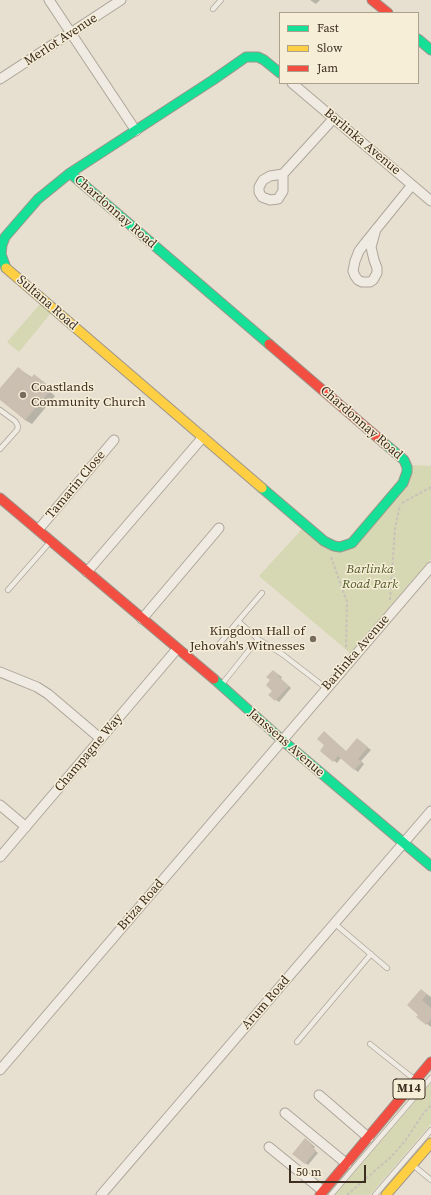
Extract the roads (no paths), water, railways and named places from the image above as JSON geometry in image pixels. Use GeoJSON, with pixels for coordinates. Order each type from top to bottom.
{"type":"FeatureCollection","features":[{"type":"Feature","properties":{"kind":"street"},"geometry":{"type":"LineString","coordinates":[[49,0],[136,131],[246,57],[258,57],[279,72]]}},
{"type":"Feature","properties":{"kind":"street","name":"Merlot Avenue"},"geometry":{"type":"LineString","coordinates":[[0,79],[121,0]]}},
{"type":"Feature","properties":{"kind":"street"},"geometry":{"type":"LineString","coordinates":[[372,0],[387,12]]}},
{"type":"Feature","properties":{"kind":"street"},"geometry":{"type":"LineString","coordinates":[[419,40],[431,50]]}},
{"type":"Feature","properties":{"kind":"street","name":"Barlinka Avenue"},"geometry":{"type":"LineString","coordinates":[[293,84],[431,201]]}},
{"type":"Feature","properties":{"kind":"street"},"geometry":{"type":"LineString","coordinates":[[283,174],[334,118]]}},
{"type":"Feature","properties":{"kind":"street","name":"Sultana Road"},"geometry":{"type":"LineString","coordinates":[[136,131],[70,173],[38,199],[5,237],[1,254],[7,269],[203,437]]}},
{"type":"Feature","properties":{"kind":"street","name":"Chardonnay Road"},"geometry":{"type":"LineString","coordinates":[[70,173],[401,456],[407,467],[407,476],[352,543],[340,547],[334,546],[324,541],[203,437]]}},
{"type":"Feature","properties":{"kind":"street"},"geometry":{"type":"LineString","coordinates":[[376,229],[371,247],[377,273],[370,282],[362,282],[355,276],[353,267],[359,251],[376,229],[412,185]]}},
{"type":"Feature","properties":{"kind":"street"},"geometry":{"type":"LineString","coordinates":[[87,572],[203,437]]}},
{"type":"Feature","properties":{"kind":"street","name":"Tamarin Close"},"geometry":{"type":"LineString","coordinates":[[38,530],[114,440]]}},
{"type":"Feature","properties":{"kind":"street","name":"Janssens Avenue"},"geometry":{"type":"LineString","coordinates":[[0,498],[221,685],[282,740],[431,866]]}},
{"type":"Feature","properties":{"kind":"street"},"geometry":{"type":"LineString","coordinates":[[142,619],[219,528]]}},
{"type":"Feature","properties":{"kind":"street","name":"Barlinka Avenue"},"geometry":{"type":"LineString","coordinates":[[282,740],[431,567]]}},
{"type":"Feature","properties":{"kind":"street","name":"Champagne Way"},"geometry":{"type":"LineString","coordinates":[[0,857],[177,649]]}},
{"type":"Feature","properties":{"kind":"street"},"geometry":{"type":"LineString","coordinates":[[0,672],[37,687],[48,694],[101,739]]}},
{"type":"Feature","properties":{"kind":"street","name":"Briza Road"},"geometry":{"type":"LineString","coordinates":[[0,1070],[282,740]]}},
{"type":"Feature","properties":{"kind":"street"},"geometry":{"type":"LineString","coordinates":[[0,805],[26,827]]}},
{"type":"Feature","properties":{"kind":"street","name":"Arum Road"},"geometry":{"type":"LineString","coordinates":[[101,1195],[431,810]]}},
{"type":"Feature","properties":{"kind":"street","name":"M14"},"geometry":{"type":"LineString","coordinates":[[325,1194],[347,1164],[431,1062]]}},
{"type":"Feature","properties":{"kind":"street"},"geometry":{"type":"LineString","coordinates":[[319,1095],[369,1138]]}},
{"type":"Feature","properties":{"kind":"street"},"geometry":{"type":"LineString","coordinates":[[285,1113],[347,1164]]}},
{"type":"Feature","properties":{"kind":"street"},"geometry":{"type":"LineString","coordinates":[[386,1195],[431,1143]]}},
{"type":"Feature","properties":{"kind":"street"},"geometry":{"type":"LineString","coordinates":[[269,1147],[325,1194]]}},
{"type":"Feature","properties":{"kind":"lane"},"geometry":{"type":"LineString","coordinates":[[213,9],[222,0]]}},
{"type":"Feature","properties":{"kind":"lane"},"geometry":{"type":"LineString","coordinates":[[0,410],[15,421],[18,426],[17,430],[0,449]]}},
{"type":"Feature","properties":{"kind":"lane"},"geometry":{"type":"LineString","coordinates":[[8,590],[51,541]]}},
{"type":"Feature","properties":{"kind":"lane"},"geometry":{"type":"LineString","coordinates":[[217,647],[262,593]]}},
{"type":"Feature","properties":{"kind":"lane"},"geometry":{"type":"LineString","coordinates":[[238,621],[258,639],[282,654],[326,688]]}},
{"type":"Feature","properties":{"kind":"lane"},"geometry":{"type":"LineString","coordinates":[[221,685],[258,639]]}},
{"type":"Feature","properties":{"kind":"lane"},"geometry":{"type":"LineString","coordinates":[[334,923],[387,968]]}},
{"type":"Feature","properties":{"kind":"lane"},"geometry":{"type":"LineString","coordinates":[[297,1042],[371,954]]}},
{"type":"Feature","properties":{"kind":"lane"},"geometry":{"type":"LineString","coordinates":[[370,1044],[416,1081]]}},
{"type":"Feature","properties":{"kind":"lane"},"geometry":{"type":"LineString","coordinates":[[325,1194],[431,1078]]}},
{"type":"Feature","properties":{"kind":"lane"},"geometry":{"type":"LineString","coordinates":[[375,1195],[431,1130]]}},
{"type":"Feature","properties":{"kind":"lane"},"geometry":{"type":"LineString","coordinates":[[412,1164],[431,1180]]}},
{"type":"Feature","properties":{"kind":"place","name":"Coastlands Community Church"},"geometry":{"type":"Point","coordinates":[23,395]}},
{"type":"Feature","properties":{"kind":"place","name":"Kingdom Hall of Jehovah's Witnesses"},"geometry":{"type":"Point","coordinates":[313,639]}},
{"type":"Feature","properties":{"kind":"park label","name":"Barlinka Road Park"},"geometry":{"type":"Point","coordinates":[370,578]}}]}
